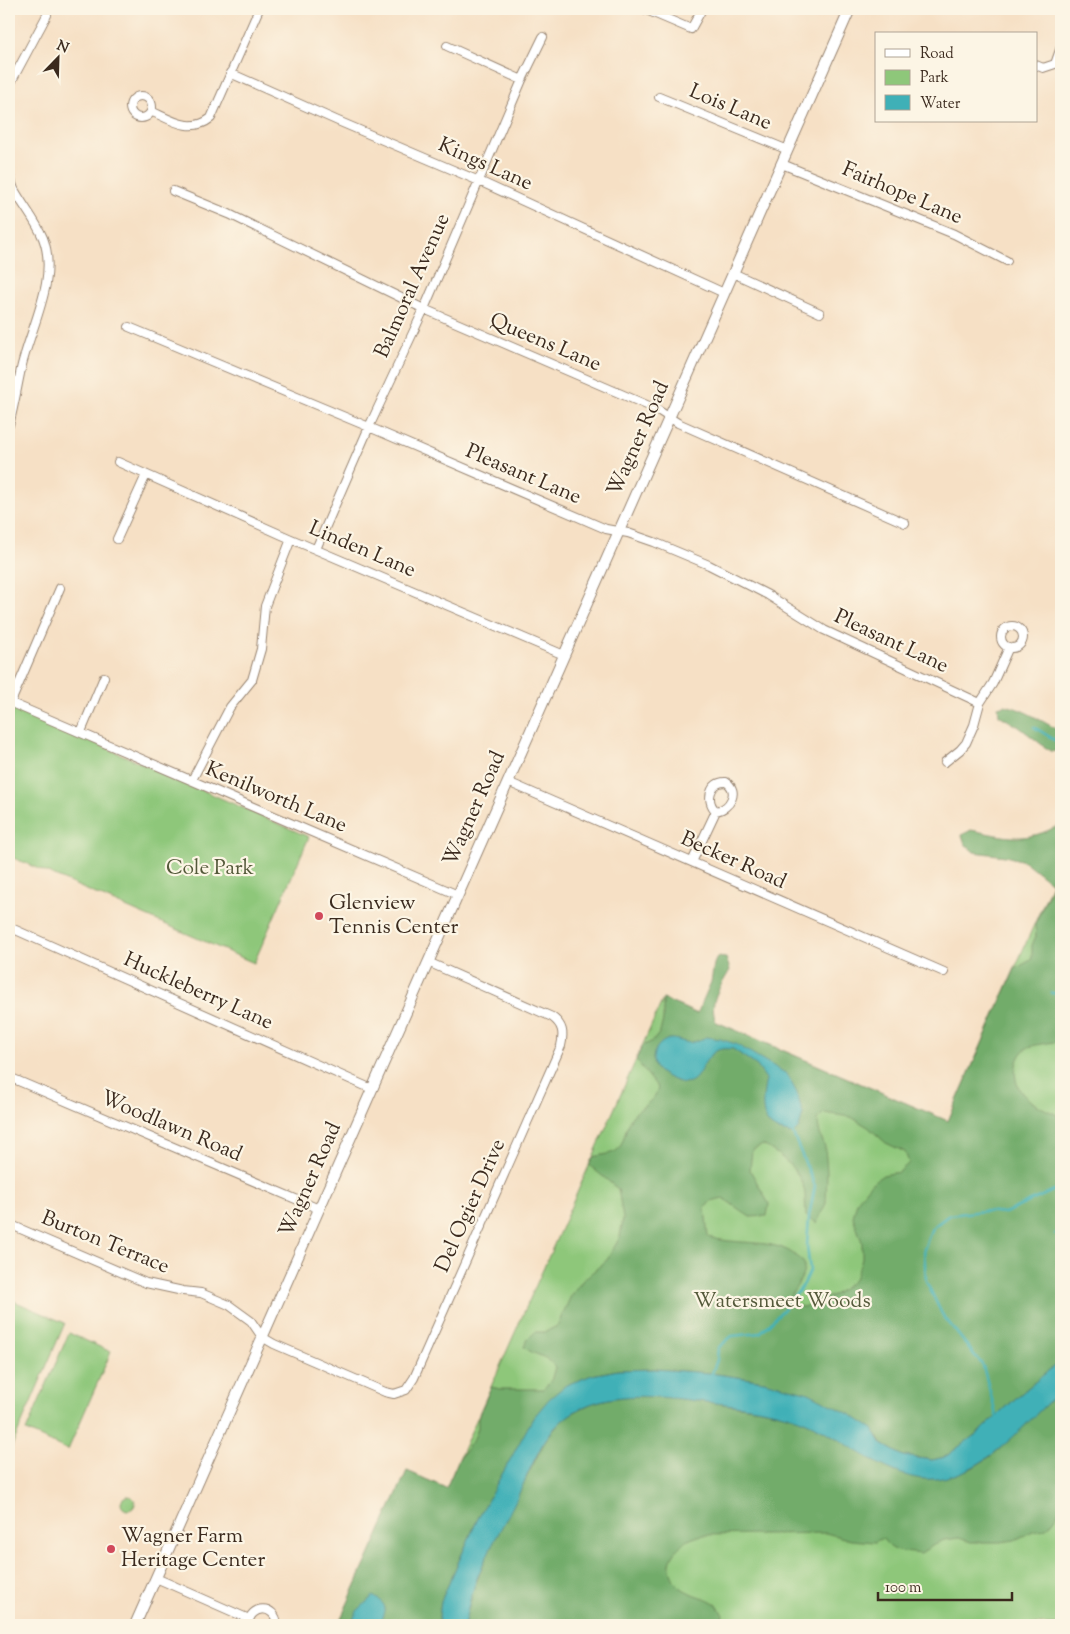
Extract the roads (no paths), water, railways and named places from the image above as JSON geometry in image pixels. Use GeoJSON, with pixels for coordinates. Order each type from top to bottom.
{"type":"FeatureCollection","features":[{"type":"Feature","properties":{"kind":"street"},"geometry":{"type":"LineString","coordinates":[[151,111],[186,126],[204,124],[211,118],[258,9]]}},
{"type":"Feature","properties":{"kind":"street"},"geometry":{"type":"LineString","coordinates":[[644,9],[691,29],[702,9]]}},
{"type":"Feature","properties":{"kind":"street","name":"Wagner Road"},"geometry":{"type":"LineString","coordinates":[[135,1625],[850,9]]}},
{"type":"Feature","properties":{"kind":"street"},"geometry":{"type":"LineString","coordinates":[[9,86],[47,15]]}},
{"type":"Feature","properties":{"kind":"street","name":"Balmoral Avenue"},"geometry":{"type":"LineString","coordinates":[[316,549],[368,427],[424,309],[522,80],[543,37]]}},
{"type":"Feature","properties":{"kind":"street"},"geometry":{"type":"LineString","coordinates":[[447,46],[522,80]]}},
{"type":"Feature","properties":{"kind":"street"},"geometry":{"type":"LineString","coordinates":[[1038,66],[1043,68],[1055,64],[1061,48]]}},
{"type":"Feature","properties":{"kind":"street","name":"Kings Lane"},"geometry":{"type":"LineString","coordinates":[[230,73],[478,181],[724,293]]}},
{"type":"Feature","properties":{"kind":"street","name":"Lois Lane"},"geometry":{"type":"LineString","coordinates":[[659,97],[788,150]]}},
{"type":"Feature","properties":{"kind":"street","name":"Fairhope Lane"},"geometry":{"type":"LineString","coordinates":[[782,164],[954,234],[1007,261]]}},
{"type":"Feature","properties":{"kind":"street"},"geometry":{"type":"LineString","coordinates":[[9,173],[12,190],[29,212],[43,239],[47,263],[46,290],[22,368],[17,398],[9,425]]}},
{"type":"Feature","properties":{"kind":"street","name":"Queens Lane"},"geometry":{"type":"LineString","coordinates":[[173,191],[229,214],[424,309],[656,409],[678,423],[905,523]]}},
{"type":"Feature","properties":{"kind":"street"},"geometry":{"type":"LineString","coordinates":[[733,273],[820,313]]}},
{"type":"Feature","properties":{"kind":"street","name":"Pleasant Lane"},"geometry":{"type":"LineString","coordinates":[[129,327],[606,529],[628,533],[654,542],[709,566],[768,595],[832,634],[980,703]]}},
{"type":"Feature","properties":{"kind":"street","name":"Linden Lane"},"geometry":{"type":"LineString","coordinates":[[118,462],[291,539],[564,655]]}},
{"type":"Feature","properties":{"kind":"street"},"geometry":{"type":"LineString","coordinates":[[117,538],[146,475]]}},
{"type":"Feature","properties":{"kind":"street"},"geometry":{"type":"LineString","coordinates":[[192,780],[230,707],[252,680],[261,649],[265,606],[291,539]]}},
{"type":"Feature","properties":{"kind":"street"},"geometry":{"type":"LineString","coordinates":[[10,702],[60,588]]}},
{"type":"Feature","properties":{"kind":"street"},"geometry":{"type":"LineString","coordinates":[[945,762],[966,743],[974,726],[980,703],[993,683],[1009,647]]}},
{"type":"Feature","properties":{"kind":"street"},"geometry":{"type":"LineString","coordinates":[[81,732],[104,677]]}},
{"type":"Feature","properties":{"kind":"street","name":"Kenilworth Lane"},"geometry":{"type":"LineString","coordinates":[[10,702],[458,895]]}},
{"type":"Feature","properties":{"kind":"street","name":"Becker Road"},"geometry":{"type":"LineString","coordinates":[[508,782],[944,972]]}},
{"type":"Feature","properties":{"kind":"street"},"geometry":{"type":"LineString","coordinates":[[692,862],[716,811]]}},
{"type":"Feature","properties":{"kind":"street","name":"Huckleberry Lane"},"geometry":{"type":"LineString","coordinates":[[9,927],[372,1089]]}},
{"type":"Feature","properties":{"kind":"street","name":"Del Ogier Drive"},"geometry":{"type":"LineString","coordinates":[[262,1337],[385,1392],[394,1394],[406,1390],[410,1386],[438,1324],[561,1046],[563,1031],[561,1026],[552,1017],[428,962]]}},
{"type":"Feature","properties":{"kind":"street","name":"Woodlawn Road"},"geometry":{"type":"LineString","coordinates":[[9,1077],[319,1210]]}},
{"type":"Feature","properties":{"kind":"street","name":"Burton Terrace"},"geometry":{"type":"LineString","coordinates":[[9,1224],[146,1283],[183,1291],[201,1292],[230,1304],[251,1321],[262,1337]]}},
{"type":"Feature","properties":{"kind":"street"},"geometry":{"type":"LineString","coordinates":[[156,1578],[249,1622],[255,1611],[265,1609],[273,1614],[277,1625]]}},
{"type":"Feature","properties":{"kind":"water"},"geometry":{"type":"Polygon","coordinates":[[[707,1037],[736,1044],[787,1074],[797,1093],[803,1114],[799,1128],[793,1134],[777,1130],[766,1121],[763,1107],[766,1079],[757,1066],[733,1049],[720,1049],[711,1055],[694,1080],[688,1082],[680,1082],[669,1078],[660,1073],[655,1067],[653,1061],[654,1053],[662,1042],[673,1039],[695,1042],[707,1037]]]}},
{"type":"Feature","properties":{"kind":"water"},"geometry":{"type":"Polygon","coordinates":[[[1061,1360],[1061,1390],[993,1454],[961,1473],[943,1478],[910,1477],[894,1471],[878,1464],[819,1428],[791,1416],[763,1409],[683,1399],[639,1396],[598,1402],[578,1409],[561,1422],[546,1439],[538,1454],[478,1576],[464,1625],[438,1625],[441,1601],[479,1516],[533,1418],[549,1399],[566,1385],[592,1375],[618,1370],[655,1369],[710,1373],[764,1381],[809,1393],[851,1415],[873,1429],[882,1444],[903,1456],[932,1460],[945,1457],[983,1429],[1061,1360]]]}},
{"type":"Feature","properties":{"kind":"water"},"geometry":{"type":"Polygon","coordinates":[[[373,1596],[382,1602],[385,1609],[384,1616],[379,1625],[350,1625],[357,1611],[373,1596]]]}},
{"type":"Feature","properties":{"kind":"waterway"},"geometry":{"type":"LineString","coordinates":[[1034,727],[1061,744]]}},
{"type":"Feature","properties":{"kind":"waterway"},"geometry":{"type":"LineString","coordinates":[[1052,993],[1061,994]]}},
{"type":"Feature","properties":{"kind":"waterway"},"geometry":{"type":"LineString","coordinates":[[711,1376],[717,1360],[718,1348],[732,1336],[760,1333],[784,1309],[804,1284],[810,1271],[807,1246],[809,1216],[815,1186],[793,1134]]}},
{"type":"Feature","properties":{"kind":"waterway"},"geometry":{"type":"LineString","coordinates":[[997,1418],[983,1366],[942,1314],[926,1281],[924,1249],[932,1228],[949,1215],[984,1211],[1005,1213],[1061,1187]]}},
{"type":"Feature","properties":{"kind":"waterway"},"geometry":{"type":"LineString","coordinates":[[1055,1234],[1061,1231]]}},
{"type":"Feature","properties":{"kind":"waterway"},"geometry":{"type":"LineString","coordinates":[[382,1621],[387,1625]]}},
{"type":"Feature","properties":{"kind":"place","name":"Glenview Tennis Center"},"geometry":{"type":"Point","coordinates":[319,916]}},
{"type":"Feature","properties":{"kind":"place","name":"Wagner Farm Heritage Center"},"geometry":{"type":"Point","coordinates":[111,1549]}},
{"type":"Feature","properties":{"kind":"park label","name":"Cole Park"},"geometry":{"type":"Point","coordinates":[210,869]}},
{"type":"Feature","properties":{"kind":"park label","name":"Watersmeet Woods"},"geometry":{"type":"Point","coordinates":[782,1302]}}]}
